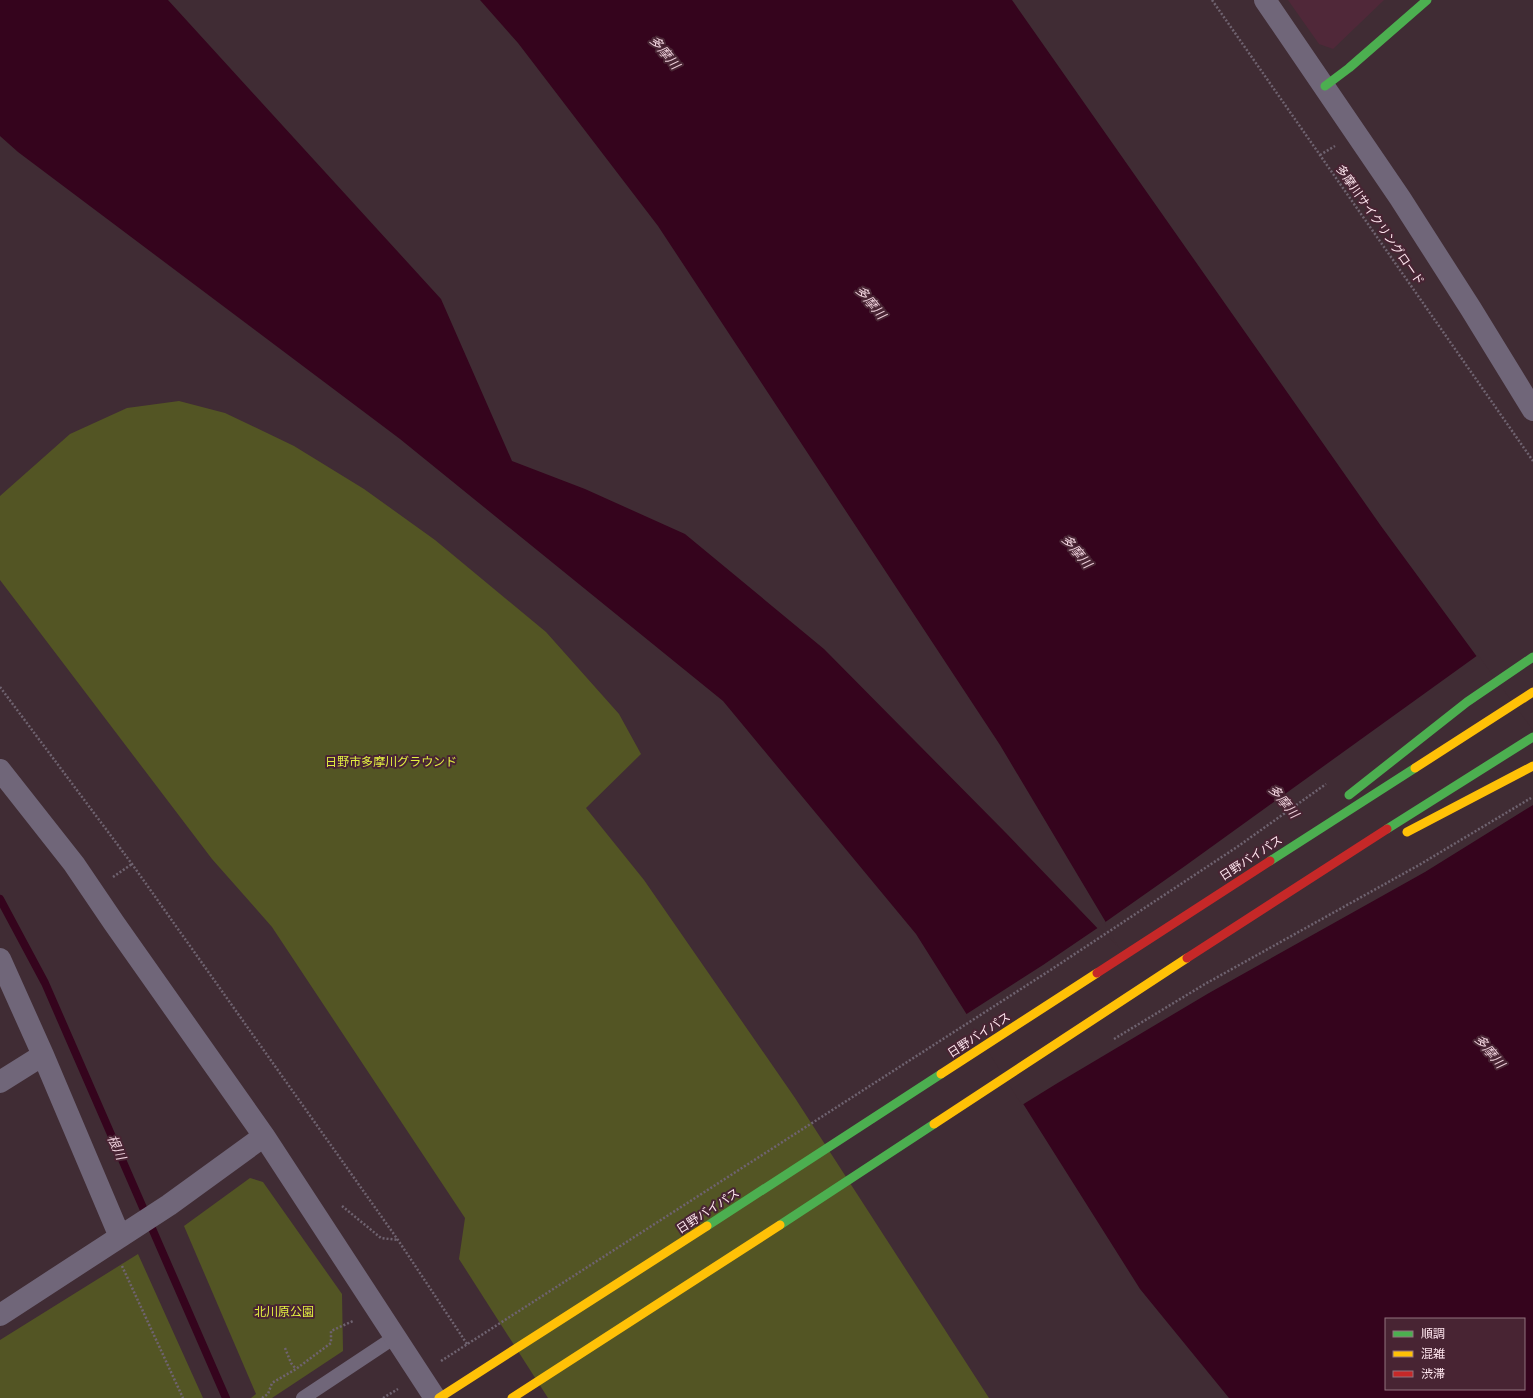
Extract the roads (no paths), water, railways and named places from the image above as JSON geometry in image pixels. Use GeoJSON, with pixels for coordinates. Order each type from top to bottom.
{"type":"FeatureCollection","features":[{"type":"Feature","properties":{"kind":"main road"},"geometry":{"type":"LineString","coordinates":[[1325,86],[1349,68],[1427,0]]}},
{"type":"Feature","properties":{"kind":"main road"},"geometry":{"type":"LineString","coordinates":[[1343,800],[1467,702],[1533,657]]}},
{"type":"Feature","properties":{"kind":"main road","name":"日野バイパス"},"geometry":{"type":"LineString","coordinates":[[439,1398],[606,1292],[1249,874],[1533,692]]}},
{"type":"Feature","properties":{"kind":"main road"},"geometry":{"type":"LineString","coordinates":[[512,1398],[666,1300],[1272,902],[1533,737]]}},
{"type":"Feature","properties":{"kind":"main road"},"geometry":{"type":"LineString","coordinates":[[1400,836],[1533,766]]}},
{"type":"Feature","properties":{"kind":"main road"},"geometry":{"type":"LineString","coordinates":[[1249,874],[1318,820]]}},
{"type":"Feature","properties":{"kind":"main road"},"geometry":{"type":"LineString","coordinates":[[1272,902],[1364,854]]}},
{"type":"Feature","properties":{"kind":"street"},"geometry":{"type":"LineString","coordinates":[[1265,0],[1404,204],[1533,410]]}},
{"type":"Feature","properties":{"kind":"street"},"geometry":{"type":"LineString","coordinates":[[0,770],[74,864],[264,1136],[435,1398]]}},
{"type":"Feature","properties":{"kind":"street"},"geometry":{"type":"LineString","coordinates":[[0,959],[126,1232]]}},
{"type":"Feature","properties":{"kind":"street"},"geometry":{"type":"LineString","coordinates":[[0,1082],[43,1055]]}},
{"type":"Feature","properties":{"kind":"street"},"geometry":{"type":"LineString","coordinates":[[0,1316],[169,1205],[264,1136]]}},
{"type":"Feature","properties":{"kind":"lane"},"geometry":{"type":"LineString","coordinates":[[303,1398],[395,1337]]}},
{"type":"Feature","properties":{"kind":"water","name":"多摩川"},"geometry":{"type":"Polygon","coordinates":[[[0,0],[168,0],[441,299],[512,461],[585,489],[685,534],[824,649],[1006,833],[1129,961],[1000,745],[658,226],[518,43],[480,0],[1012,0],[1381,526],[1533,733],[1533,1398],[1229,1398],[1140,1289],[916,934],[723,701],[400,439],[18,152],[0,136],[0,0]]]}},
{"type":"Feature","properties":{"kind":"waterway","name":"根川"},"geometry":{"type":"LineString","coordinates":[[0,899],[45,983],[226,1398]]}},
{"type":"Feature","properties":{"kind":"park label","name":"日野市多摩川グラウンド"},"geometry":{"type":"Point","coordinates":[391,762]}},
{"type":"Feature","properties":{"kind":"park label","name":"北川原公園"},"geometry":{"type":"Point","coordinates":[284,1312]}}]}
